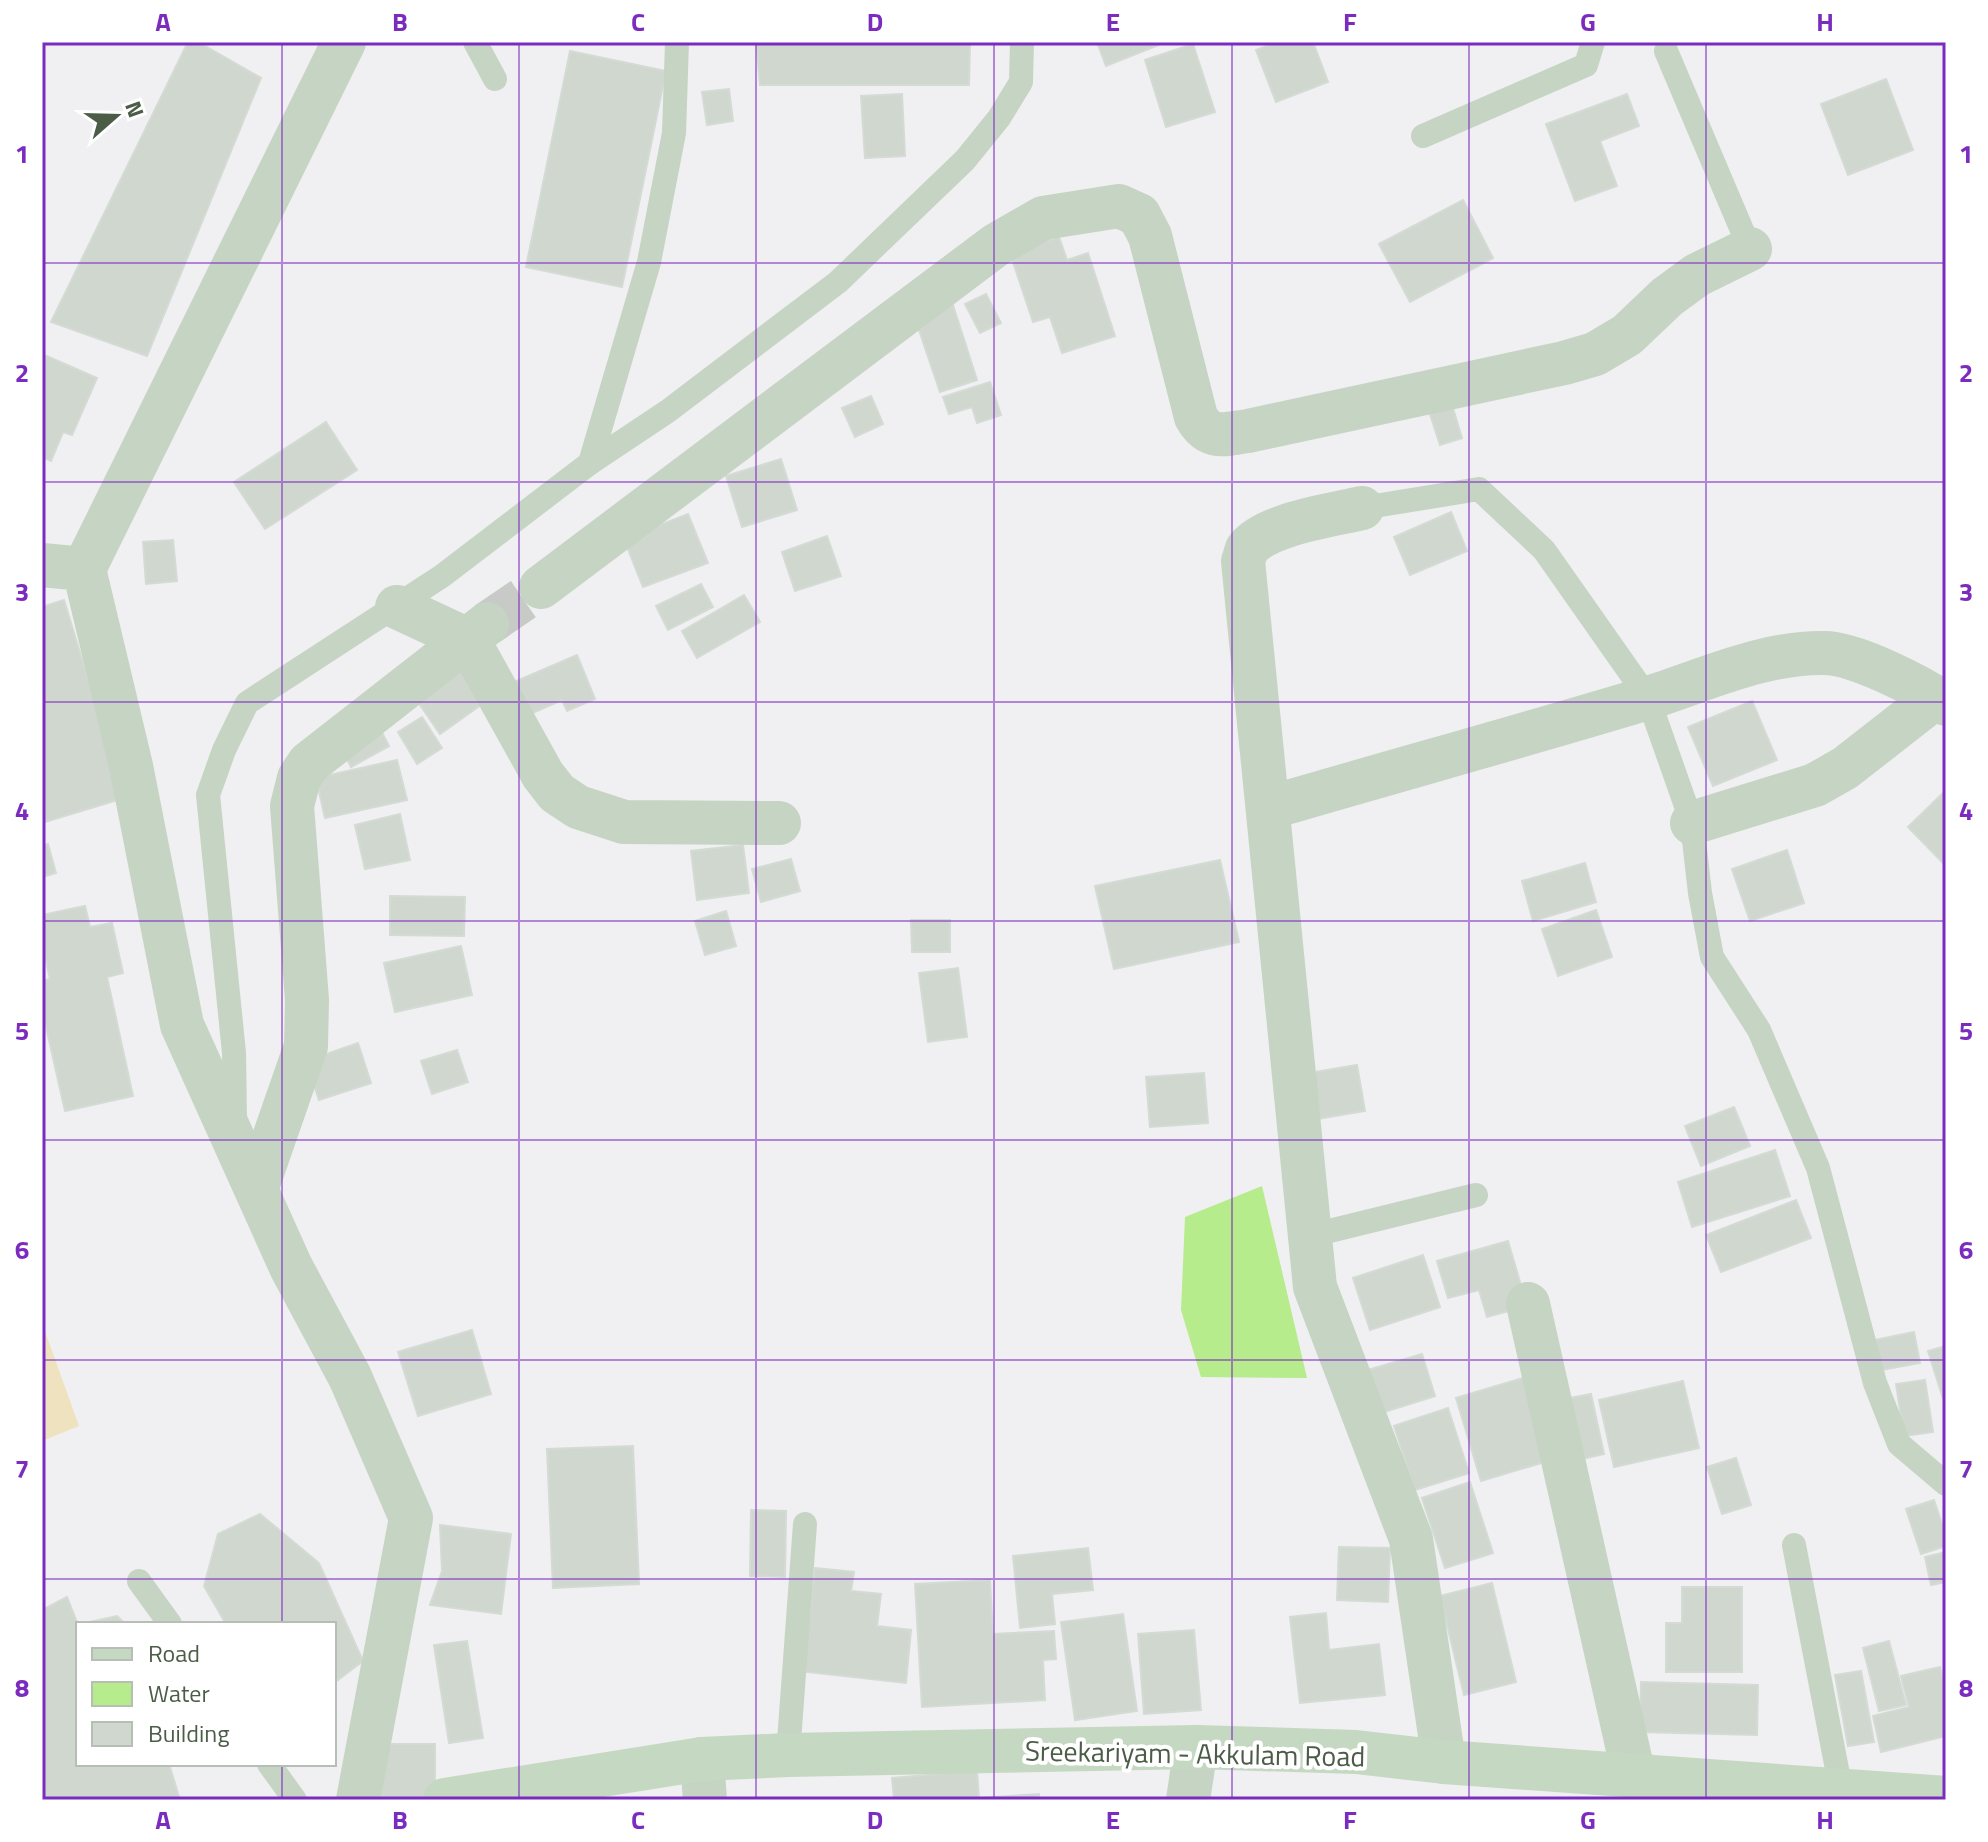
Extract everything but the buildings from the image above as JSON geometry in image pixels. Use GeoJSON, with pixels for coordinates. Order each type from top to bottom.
{"type":"FeatureCollection","features":[{"type":"Feature","properties":{"kind":"main road","name":"Sreekariyam - Akkulam Road"},"geometry":{"type":"LineString","coordinates":[[445,1800],[704,1780],[788,1755],[1196,1747],[1356,1752],[1444,1762],[1946,1798]]}},
{"type":"Feature","properties":{"kind":"street"},"geometry":{"type":"LineString","coordinates":[[344,42],[63,567],[131,766],[182,1025],[291,1267],[350,1377],[411,1518],[358,1800]]}},
{"type":"Feature","properties":{"kind":"street"},"geometry":{"type":"LineString","coordinates":[[541,587],[996,245],[1043,218],[1119,206],[1139,215],[1150,236],[1196,417],[1202,428],[1222,435],[1595,354],[1627,335],[1667,297],[1697,275],[1750,249]]}},
{"type":"Feature","properties":{"kind":"street"},"geometry":{"type":"LineString","coordinates":[[1362,508],[1263,536],[1247,550],[1243,561],[1315,1287],[1411,1539],[1444,1762]]}},
{"type":"Feature","properties":{"kind":"street"},"geometry":{"type":"LineString","coordinates":[[397,607],[478,632],[543,775],[557,793],[578,807],[624,822],[779,823]]}},
{"type":"Feature","properties":{"kind":"street"},"geometry":{"type":"LineString","coordinates":[[257,1187],[306,1046],[307,1000],[292,806],[299,778],[309,763],[478,632]]}},
{"type":"Feature","properties":{"kind":"street"},"geometry":{"type":"LineString","coordinates":[[1268,808],[1792,654],[1827,653],[1852,657],[1941,701],[1845,768],[1815,785],[1692,823]]}},
{"type":"Feature","properties":{"kind":"street"},"geometry":{"type":"LineString","coordinates":[[1528,1304],[1634,1776]]}},
{"type":"Feature","properties":{"kind":"street"},"geometry":{"type":"LineString","coordinates":[[1188,1800],[1196,1747]]}},
{"type":"Feature","properties":{"kind":"lane"},"geometry":{"type":"LineString","coordinates":[[475,42],[495,79]]}},
{"type":"Feature","properties":{"kind":"lane"},"geometry":{"type":"LineString","coordinates":[[590,463],[649,262],[674,133],[677,42]]}},
{"type":"Feature","properties":{"kind":"lane"},"geometry":{"type":"LineString","coordinates":[[235,1138],[234,1053],[208,795],[224,750],[247,703],[442,576],[590,463],[668,411],[838,282],[965,160],[999,118],[1021,82],[1022,42]]}},
{"type":"Feature","properties":{"kind":"lane"},"geometry":{"type":"LineString","coordinates":[[1423,136],[1586,65],[1593,42]]}},
{"type":"Feature","properties":{"kind":"lane"},"geometry":{"type":"LineString","coordinates":[[1666,51],[1750,249]]}},
{"type":"Feature","properties":{"kind":"lane"},"geometry":{"type":"LineString","coordinates":[[1362,508],[1479,489],[1544,550],[1648,698],[1692,823],[1700,893],[1712,957],[1759,1030],[1818,1168],[1875,1383],[1899,1444],[1946,1484]]}},
{"type":"Feature","properties":{"kind":"lane"},"geometry":{"type":"LineString","coordinates":[[1309,1236],[1476,1195]]}},
{"type":"Feature","properties":{"kind":"lane"},"geometry":{"type":"LineString","coordinates":[[788,1755],[805,1524]]}},
{"type":"Feature","properties":{"kind":"lane"},"geometry":{"type":"LineString","coordinates":[[1794,1545],[1841,1790]]}},
{"type":"Feature","properties":{"kind":"lane"},"geometry":{"type":"LineString","coordinates":[[139,1581],[169,1622]]}},
{"type":"Feature","properties":{"kind":"lane"},"geometry":{"type":"LineString","coordinates":[[270,1766],[295,1800]]}},
{"type":"Feature","properties":{"kind":"shaded area"},"geometry":{"type":"Polygon","coordinates":[[[42,1323],[79,1426],[42,1441],[42,1323]]]}},
{"type":"Feature","properties":{"kind":"water"},"geometry":{"type":"Polygon","coordinates":[[[1262,1186],[1307,1378],[1201,1377],[1181,1310],[1185,1217],[1262,1186]]]}},
{"type":"Feature","properties":{"kind":"tunnel"},"geometry":{"type":"LineString","coordinates":[[487,624],[541,587]]}}]}
